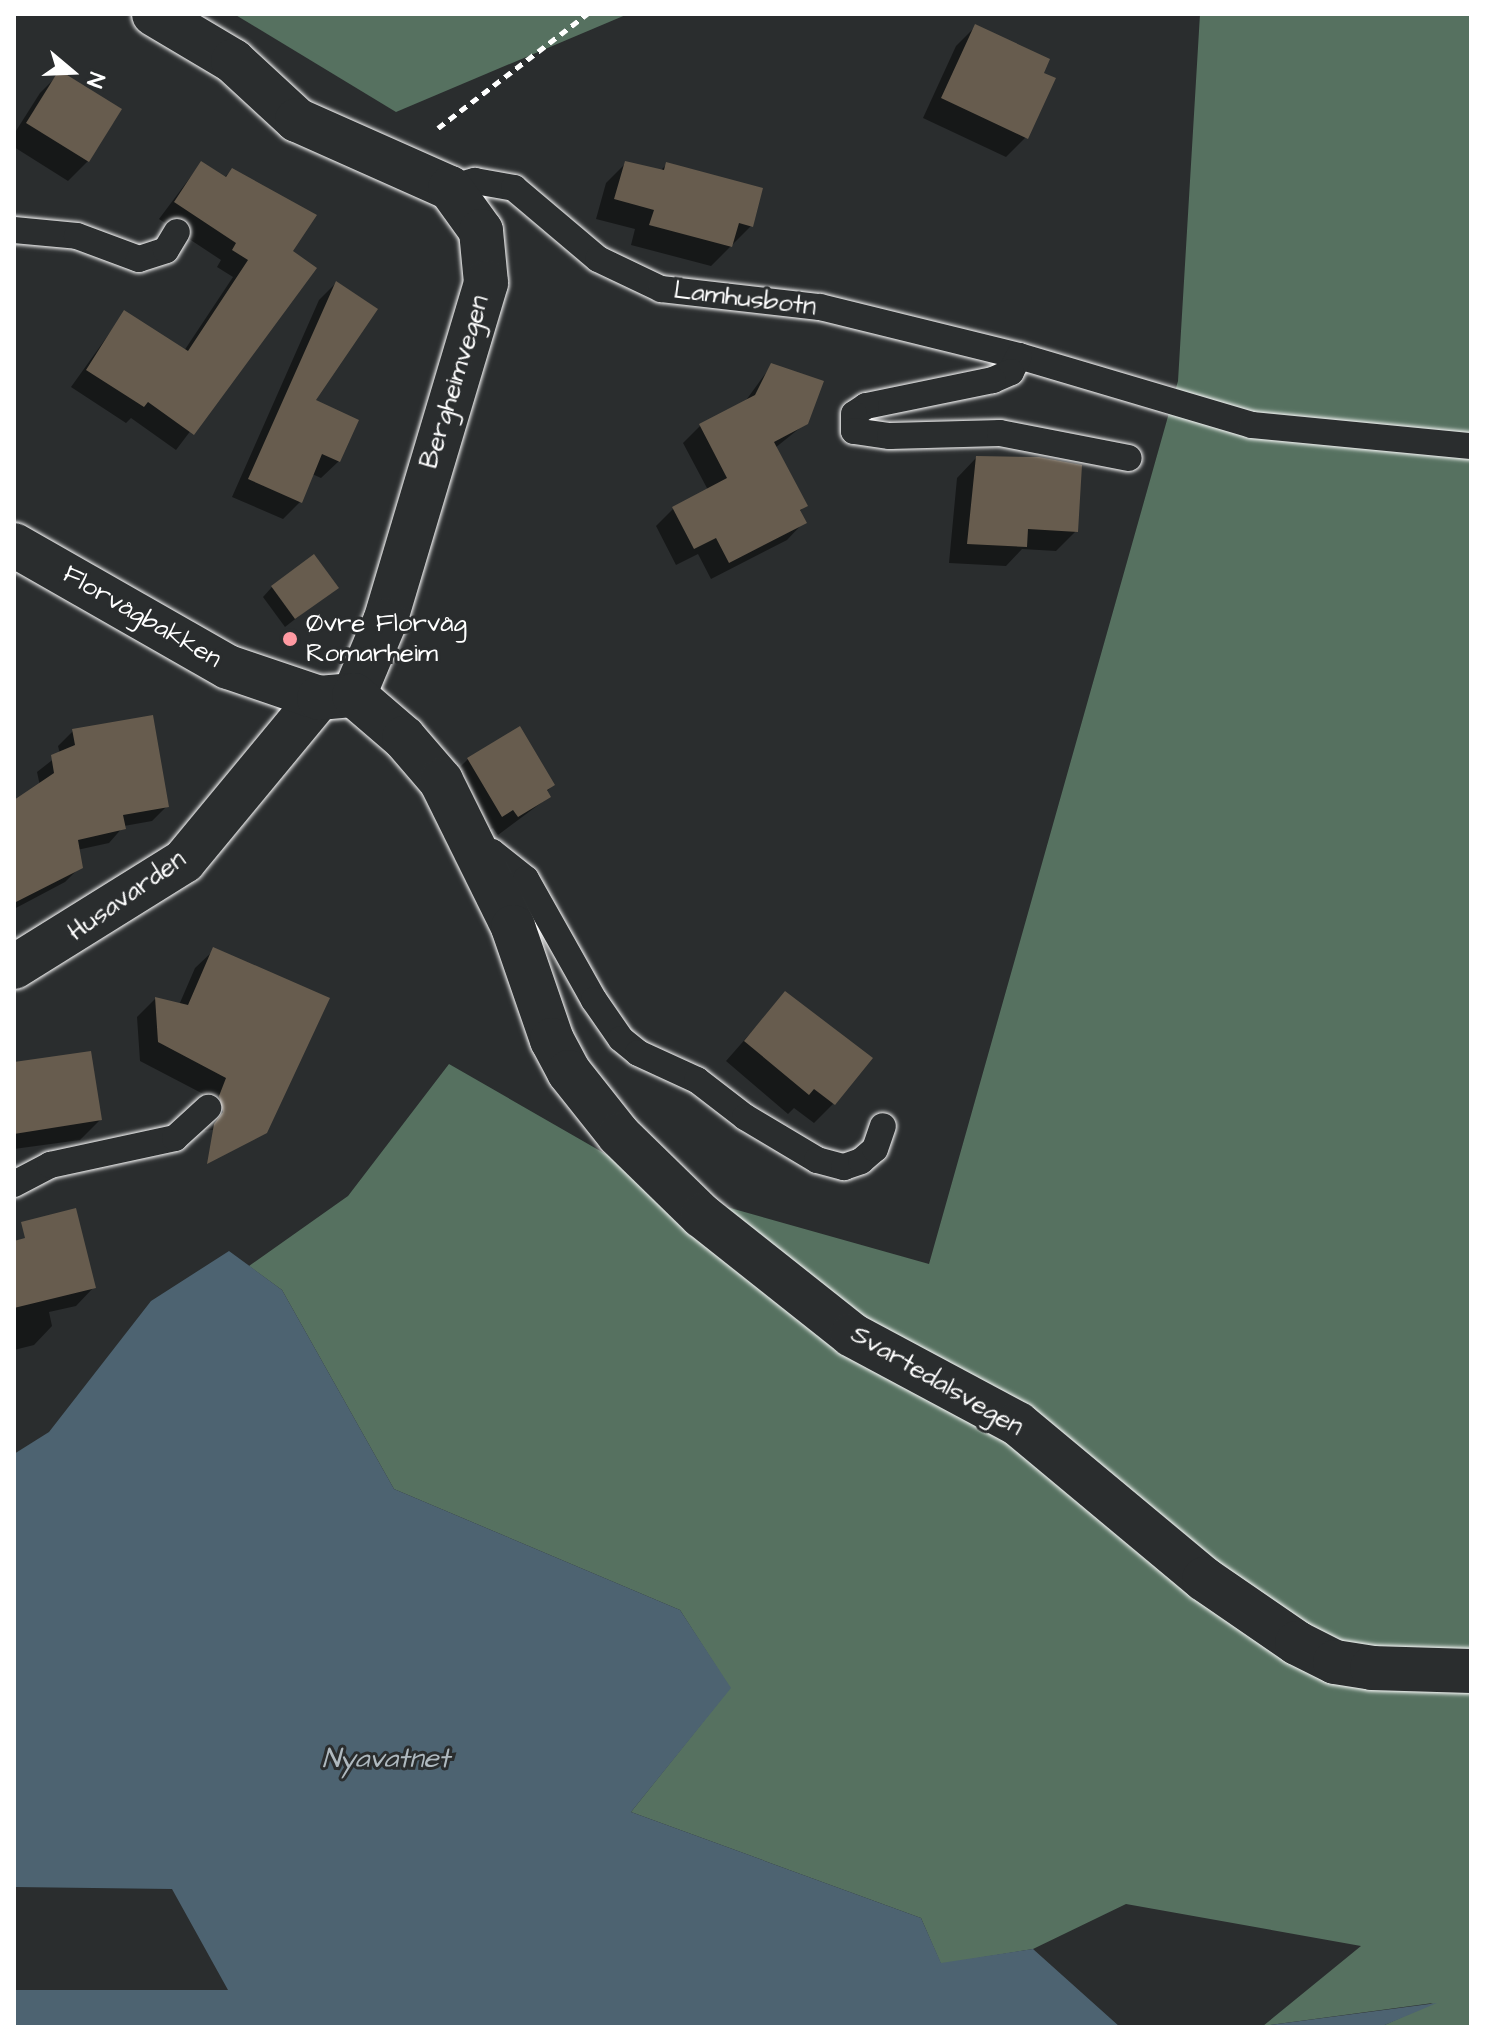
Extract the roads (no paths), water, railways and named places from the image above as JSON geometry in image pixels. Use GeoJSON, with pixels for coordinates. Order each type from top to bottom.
{"type":"FeatureCollection","features":[{"type":"Feature","properties":{"kind":"street"},"geometry":{"type":"LineString","coordinates":[[154,14],[233,61],[297,120],[389,164],[450,188]]}},
{"type":"Feature","properties":{"kind":"street","name":"Bergheimvegen"},"geometry":{"type":"LineString","coordinates":[[336,697],[385,621],[486,283],[481,231],[450,188]]}},
{"type":"Feature","properties":{"kind":"street","name":"Florvågbakken"},"geometry":{"type":"LineString","coordinates":[[14,545],[147,617],[207,656],[336,697]]}},
{"type":"Feature","properties":{"kind":"street","name":"Svartedalsvegen"},"geometry":{"type":"LineString","coordinates":[[336,697],[404,738],[441,781],[479,853],[569,1072],[619,1135],[702,1216],[852,1335],[1018,1424],[1204,1579],[1297,1643],[1335,1662],[1372,1668],[1471,1671]]}},
{"type":"Feature","properties":{"kind":"street","name":"Husavarden"},"geometry":{"type":"LineString","coordinates":[[15,968],[184,861],[336,697]]}},
{"type":"Feature","properties":{"kind":"lane","name":"Lamhusbotn"},"geometry":{"type":"LineString","coordinates":[[450,188],[475,181],[514,188],[598,259],[661,289],[820,307],[1019,356],[1252,425],[1471,446]]}},
{"type":"Feature","properties":{"kind":"lane"},"geometry":{"type":"LineString","coordinates":[[14,230],[77,236],[139,259],[166,250],[177,232]]}},
{"type":"Feature","properties":{"kind":"lane"},"geometry":{"type":"LineString","coordinates":[[1019,356],[1011,372],[993,380],[866,406],[854,414],[854,431],[890,436],[1000,433],[1129,458]]}},
{"type":"Feature","properties":{"kind":"lane"},"geometry":{"type":"LineString","coordinates":[[479,853],[492,852],[526,879],[594,1000],[621,1039],[638,1053],[697,1080],[745,1117],[817,1160],[844,1167],[861,1161],[875,1149],[883,1126]]}},
{"type":"Feature","properties":{"kind":"lane"},"geometry":{"type":"LineString","coordinates":[[14,1184],[50,1165],[175,1138],[208,1108]]}},
{"type":"Feature","properties":{"kind":"water","name":"Nyavatnet"},"geometry":{"type":"Polygon","coordinates":[[[229,1251],[282,1290],[394,1489],[680,1610],[731,1688],[631,1812],[921,1918],[941,1963],[1033,1949],[1120,2027],[14,2027],[14,1990],[228,1990],[172,1889],[14,1887],[14,1454],[49,1432],[151,1301],[229,1251]]]}},
{"type":"Feature","properties":{"kind":"water"},"geometry":{"type":"Polygon","coordinates":[[[1437,2003],[1380,2027],[1257,2027],[1263,2026],[1437,2003]]]}},
{"type":"Feature","properties":{"kind":"place","name":"Øvre Florvåg Romarheim"},"geometry":{"type":"Point","coordinates":[290,639]}}]}
